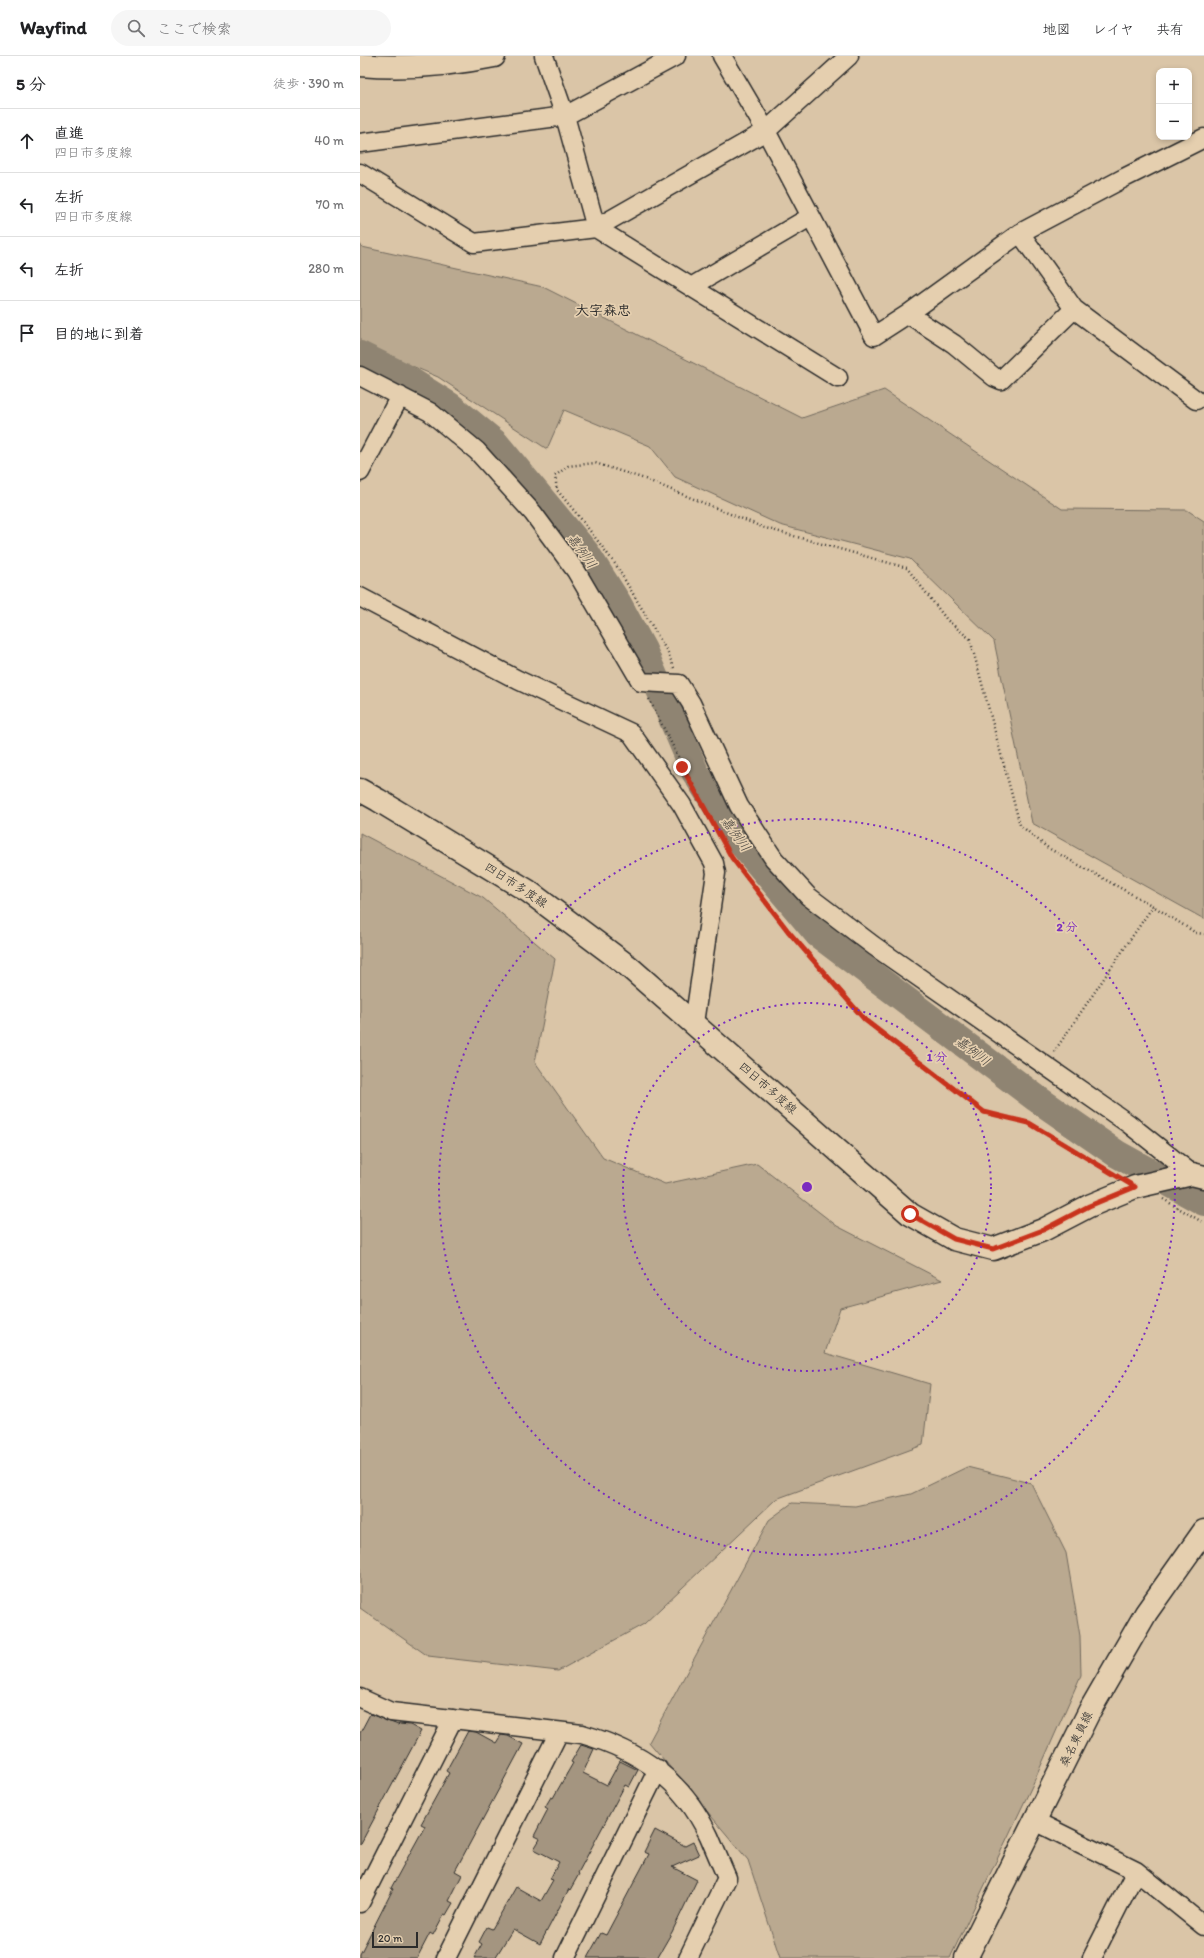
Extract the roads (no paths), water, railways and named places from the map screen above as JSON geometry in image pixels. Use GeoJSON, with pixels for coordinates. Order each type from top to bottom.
{"type":"FeatureCollection","features":[{"type":"Feature","properties":{"kind":"main road"},"geometry":{"type":"LineString","coordinates":[[360,65],[392,68],[458,63],[482,57]]}},
{"type":"Feature","properties":{"kind":"main road","name":"四日市多度線"},"geometry":{"type":"LineString","coordinates":[[360,790],[528,890],[628,966],[910,1214],[954,1239],[993,1249],[1043,1230],[1089,1206],[1135,1187],[1198,1175]]}},
{"type":"Feature","properties":{"kind":"main road","name":"桑名東員線"},"geometry":{"type":"LineString","coordinates":[[966,1958],[1090,1710],[1146,1613],[1204,1531]]}},
{"type":"Feature","properties":{"kind":"street"},"geometry":{"type":"LineString","coordinates":[[544,56],[565,116],[596,228],[838,378]]}},
{"type":"Feature","properties":{"kind":"street"},"geometry":{"type":"LineString","coordinates":[[360,143],[565,116],[676,56]]}},
{"type":"Feature","properties":{"kind":"street"},"geometry":{"type":"LineString","coordinates":[[360,173],[474,243],[596,228],[766,131],[849,56]]}},
{"type":"Feature","properties":{"kind":"street"},"geometry":{"type":"LineString","coordinates":[[724,57],[766,131],[874,336],[908,314],[1020,234],[1126,177],[1204,138]]}},
{"type":"Feature","properties":{"kind":"street"},"geometry":{"type":"LineString","coordinates":[[691,287],[810,217]]}},
{"type":"Feature","properties":{"kind":"street"},"geometry":{"type":"LineString","coordinates":[[1020,234],[1074,309],[1196,400]]}},
{"type":"Feature","properties":{"kind":"street"},"geometry":{"type":"LineString","coordinates":[[908,314],[954,344],[994,377],[1001,380],[1074,309]]}},
{"type":"Feature","properties":{"kind":"street"},"geometry":{"type":"LineString","coordinates":[[360,376],[430,412],[477,451],[533,513],[576,571],[641,682],[679,684],[691,703],[739,806],[758,837],[792,880],[825,910],[874,946],[1129,1124],[1198,1175]]}},
{"type":"Feature","properties":{"kind":"street"},"geometry":{"type":"LineString","coordinates":[[360,472],[400,396]]}},
{"type":"Feature","properties":{"kind":"street"},"geometry":{"type":"LineString","coordinates":[[360,597],[518,680],[631,733],[682,805],[714,863],[716,873],[694,1023]]}},
{"type":"Feature","properties":{"kind":"street"},"geometry":{"type":"LineString","coordinates":[[360,1698],[391,1712],[582,1734],[616,1745],[634,1753],[658,1769],[674,1785],[699,1818],[727,1878],[688,1958]]}},
{"type":"Feature","properties":{"kind":"street"},"geometry":{"type":"LineString","coordinates":[[360,1903],[453,1719]]}},
{"type":"Feature","properties":{"kind":"street"},"geometry":{"type":"LineString","coordinates":[[446,1958],[559,1732]]}},
{"type":"Feature","properties":{"kind":"street"},"geometry":{"type":"LineString","coordinates":[[565,1958],[658,1769]]}},
{"type":"Feature","properties":{"kind":"street"},"geometry":{"type":"LineString","coordinates":[[1035,1821],[1136,1871],[1204,1926]]}},
{"type":"Feature","properties":{"kind":"street"},"geometry":{"type":"LineString","coordinates":[[1092,1958],[1136,1871]]}},
{"type":"Feature","properties":{"kind":"waterway","name":"嘉例川"},"geometry":{"type":"LineString","coordinates":[[360,355],[401,375],[450,406],[495,443],[586,553],[617,602],[643,650],[695,772],[738,839],[818,934],[1036,1098],[1117,1154],[1204,1202]]}},
{"type":"Feature","properties":{"kind":"district","name":"大字森忠"},"geometry":{"type":"Point","coordinates":[603,310]}}]}
